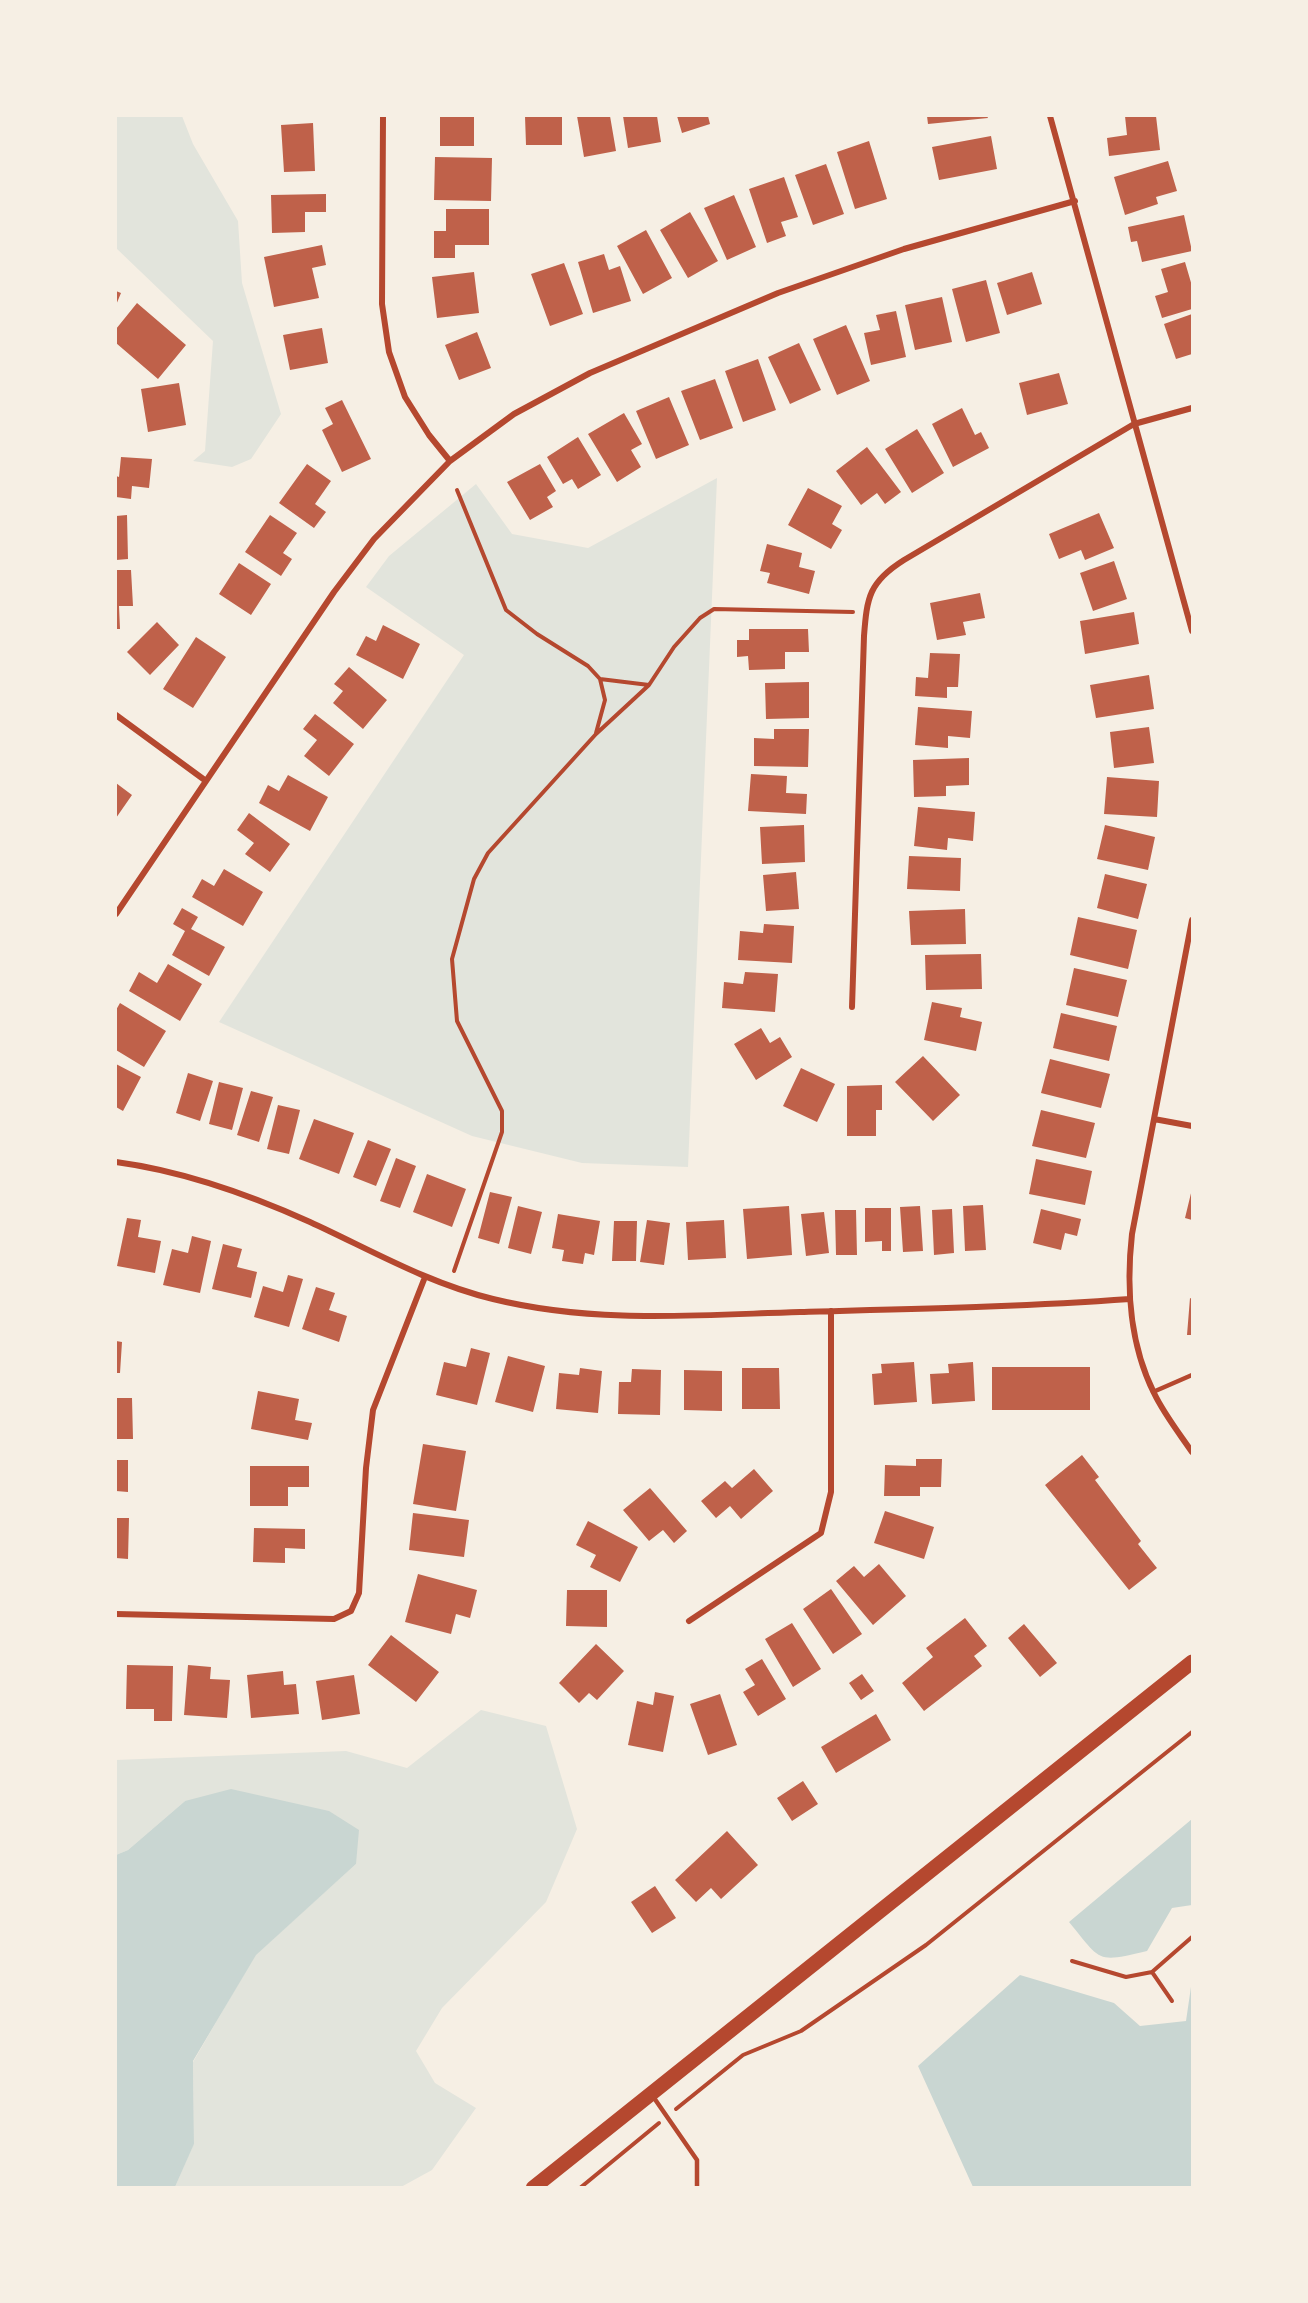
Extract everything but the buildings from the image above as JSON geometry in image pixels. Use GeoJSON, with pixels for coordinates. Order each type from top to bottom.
{"type":"FeatureCollection","features":[{"type":"Feature","properties":{"kind":"main road"},"geometry":{"type":"LineString","coordinates":[[533,2187],[1192,1662]]}},
{"type":"Feature","properties":{"kind":"street"},"geometry":{"type":"LineString","coordinates":[[383,116],[382,304],[389,352],[405,397],[429,435],[450,461]]}},
{"type":"Feature","properties":{"kind":"street"},"geometry":{"type":"LineString","coordinates":[[1050,116],[1192,631]]}},
{"type":"Feature","properties":{"kind":"street"},"geometry":{"type":"LineString","coordinates":[[116,914],[347,574],[374,539],[450,461],[514,414],[590,373],[778,293],[904,249],[1075,201]]}},
{"type":"Feature","properties":{"kind":"street"},"geometry":{"type":"LineString","coordinates":[[852,1007],[866,613],[875,583],[890,569],[1134,424],[1192,408]]}},
{"type":"Feature","properties":{"kind":"street"},"geometry":{"type":"LineString","coordinates":[[116,715],[206,781]]}},
{"type":"Feature","properties":{"kind":"street"},"geometry":{"type":"LineString","coordinates":[[1192,920],[1132,1234],[1129,1266],[1130,1299],[1138,1349],[1153,1392],[1192,1452]]}},
{"type":"Feature","properties":{"kind":"street"},"geometry":{"type":"LineString","coordinates":[[1154,1119],[1192,1126]]}},
{"type":"Feature","properties":{"kind":"street"},"geometry":{"type":"LineString","coordinates":[[116,1162],[142,1166],[231,1189],[309,1222],[425,1278],[493,1299],[574,1313],[674,1316],[1130,1299]]}},
{"type":"Feature","properties":{"kind":"street"},"geometry":{"type":"LineString","coordinates":[[116,1614],[334,1619],[351,1611],[359,1593],[366,1468],[373,1410],[425,1278]]}},
{"type":"Feature","properties":{"kind":"street"},"geometry":{"type":"LineString","coordinates":[[689,1621],[820,1533],[831,1492],[831,1311]]}},
{"type":"Feature","properties":{"kind":"lane"},"geometry":{"type":"LineString","coordinates":[[1153,1392],[1192,1375]]}},
{"type":"Feature","properties":{"kind":"lane"},"geometry":{"type":"LineString","coordinates":[[651,2093],[697,2160],[697,2187]]}},
{"type":"Feature","properties":{"kind":"path"},"geometry":{"type":"LineString","coordinates":[[457,490],[506,610],[537,634],[588,666],[600,679],[605,700],[596,734]]}},
{"type":"Feature","properties":{"kind":"path"},"geometry":{"type":"LineString","coordinates":[[454,1271],[502,1131],[502,1111],[458,1021],[452,959],[466,901],[488,853],[596,734],[649,685],[674,647],[700,618],[714,609],[866,613]]}},
{"type":"Feature","properties":{"kind":"path"},"geometry":{"type":"LineString","coordinates":[[600,679],[649,685]]}},
{"type":"Feature","properties":{"kind":"path"},"geometry":{"type":"LineString","coordinates":[[580,2187],[743,2055],[801,2031],[926,1945],[1192,1732]]}},
{"type":"Feature","properties":{"kind":"path"},"geometry":{"type":"LineString","coordinates":[[1072,1961],[1125,1977],[1152,1972],[1192,1937]]}},
{"type":"Feature","properties":{"kind":"path"},"geometry":{"type":"LineString","coordinates":[[1152,1972],[1172,2001]]}},
{"type":"Feature","properties":{"kind":"shaded area"},"geometry":{"type":"Polygon","coordinates":[[[116,116],[182,116],[193,144],[238,221],[242,283],[281,414],[251,459],[232,467],[193,461],[205,451],[213,341],[116,248],[116,116]]]}},
{"type":"Feature","properties":{"kind":"shaded area"},"geometry":{"type":"Polygon","coordinates":[[[717,478],[688,1167],[582,1163],[472,1136],[219,1022],[464,655],[366,587],[389,556],[476,484],[512,534],[588,548],[717,478]]]}},
{"type":"Feature","properties":{"kind":"shaded area"},"geometry":{"type":"Polygon","coordinates":[[[481,1710],[546,1726],[577,1829],[546,1902],[442,2008],[416,2051],[435,2083],[476,2108],[432,2170],[401,2187],[175,2187],[194,2143],[193,2062],[255,1955],[356,1864],[185,1801],[128,1850],[116,1855],[116,1760],[346,1751],[407,1768],[481,1710]]]}},
{"type":"Feature","properties":{"kind":"shaded area"},"geometry":{"type":"Polygon","coordinates":[[[231,1789],[329,1811],[359,1830],[356,1864],[256,1955],[193,2061],[194,2144],[175,2187],[116,2187],[116,1855],[128,1850],[185,1801],[231,1789]]]}},
{"type":"Feature","properties":{"kind":"shaded area"},"geometry":{"type":"Polygon","coordinates":[[[1192,1819],[1192,1905],[1172,1908],[1147,1951],[1109,1958],[1095,1952],[1069,1922],[1192,1819]]]}},
{"type":"Feature","properties":{"kind":"shaded area"},"geometry":{"type":"Polygon","coordinates":[[[1020,1975],[1114,2003],[1140,2026],[1186,2021],[1192,1980],[1192,2187],[973,2187],[918,2066],[1020,1975]]]}}]}
